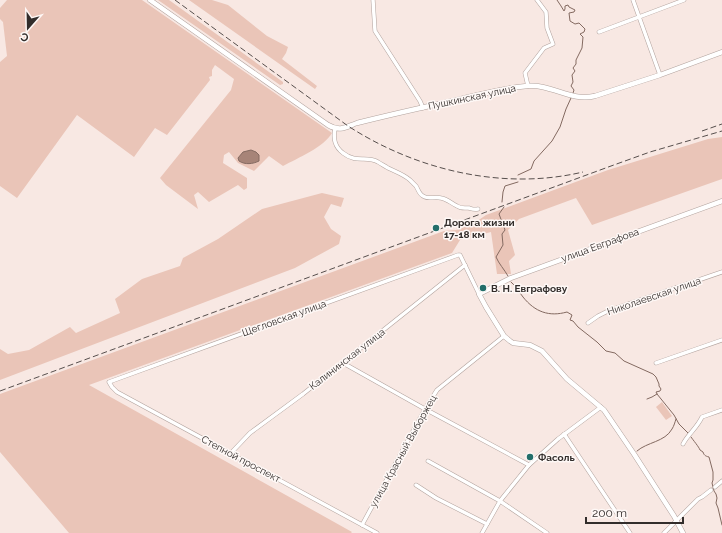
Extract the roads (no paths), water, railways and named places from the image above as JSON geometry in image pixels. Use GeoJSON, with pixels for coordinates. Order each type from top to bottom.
{"type":"FeatureCollection","features":[{"type":"Feature","properties":{"kind":"street"},"geometry":{"type":"LineString","coordinates":[[150,0],[335,129],[334,136],[338,148],[350,158],[358,160],[369,158],[376,160],[388,168],[409,178],[423,196],[428,198],[443,198],[450,201],[457,207],[474,210],[478,209]]}},
{"type":"Feature","properties":{"kind":"street"},"geometry":{"type":"LineString","coordinates":[[373,0],[375,31],[423,108]]}},
{"type":"Feature","properties":{"kind":"street"},"geometry":{"type":"LineString","coordinates":[[528,86],[525,73],[544,48],[553,44],[547,28],[546,12],[537,0]]}},
{"type":"Feature","properties":{"kind":"street"},"geometry":{"type":"LineString","coordinates":[[633,0],[660,74]]}},
{"type":"Feature","properties":{"kind":"street"},"geometry":{"type":"LineString","coordinates":[[599,32],[684,0]]}},
{"type":"Feature","properties":{"kind":"street","name":"Пушкинская улица"},"geometry":{"type":"LineString","coordinates":[[335,129],[493,91],[528,86],[548,87],[569,95],[588,98],[722,52]]}},
{"type":"Feature","properties":{"kind":"street","name":"улица Евграфова"},"geometry":{"type":"LineString","coordinates":[[479,294],[509,279],[722,201]]}},
{"type":"Feature","properties":{"kind":"street","name":"Щегловская улица"},"geometry":{"type":"LineString","coordinates":[[109,382],[459,255],[465,265]]}},
{"type":"Feature","properties":{"kind":"street"},"geometry":{"type":"LineString","coordinates":[[465,265],[486,308],[507,340],[542,351],[567,379],[601,407],[620,432],[684,533]]}},
{"type":"Feature","properties":{"kind":"street","name":"Калининская улица"},"geometry":{"type":"LineString","coordinates":[[231,453],[250,433],[343,363],[465,265]]}},
{"type":"Feature","properties":{"kind":"street","name":"Николаевская улица"},"geometry":{"type":"LineString","coordinates":[[588,323],[608,311],[722,272]]}},
{"type":"Feature","properties":{"kind":"street","name":"улица Красный Выборжец"},"geometry":{"type":"LineString","coordinates":[[362,525],[425,409],[437,390],[504,336]]}},
{"type":"Feature","properties":{"kind":"street"},"geometry":{"type":"LineString","coordinates":[[656,363],[722,340]]}},
{"type":"Feature","properties":{"kind":"street"},"geometry":{"type":"LineString","coordinates":[[343,363],[529,465]]}},
{"type":"Feature","properties":{"kind":"street","name":"Степной проспект"},"geometry":{"type":"LineString","coordinates":[[109,382],[117,392],[377,533]]}},
{"type":"Feature","properties":{"kind":"street"},"geometry":{"type":"LineString","coordinates":[[482,533],[500,501],[529,465],[564,434],[601,407]]}},
{"type":"Feature","properties":{"kind":"street"},"geometry":{"type":"LineString","coordinates":[[683,444],[702,417],[722,410]]}},
{"type":"Feature","properties":{"kind":"street"},"geometry":{"type":"LineString","coordinates":[[564,434],[630,533]]}},
{"type":"Feature","properties":{"kind":"street"},"geometry":{"type":"LineString","coordinates":[[428,461],[500,501],[546,533]]}},
{"type":"Feature","properties":{"kind":"street"},"geometry":{"type":"LineString","coordinates":[[664,533],[694,503],[722,481]]}},
{"type":"Feature","properties":{"kind":"street"},"geometry":{"type":"LineString","coordinates":[[416,485],[436,498],[487,524]]}},
{"type":"Feature","properties":{"kind":"waterway"},"geometry":{"type":"LineString","coordinates":[[557,0],[564,11],[565,6],[568,5],[575,10],[574,12],[569,13],[570,21],[575,24],[579,23],[585,29],[584,32],[580,34],[583,37],[582,48],[573,68],[575,71],[572,75],[573,82],[571,86],[574,90],[573,93]]}},
{"type":"Feature","properties":{"kind":"waterway"},"geometry":{"type":"LineString","coordinates":[[518,175],[531,169],[534,161],[552,141],[560,127],[571,98]]}},
{"type":"Feature","properties":{"kind":"waterway"},"geometry":{"type":"LineString","coordinates":[[502,202],[505,186],[518,182]]}},
{"type":"Feature","properties":{"kind":"waterway"},"geometry":{"type":"LineString","coordinates":[[504,207],[499,214],[505,230],[502,234],[503,245],[496,257],[508,276]]}},
{"type":"Feature","properties":{"kind":"waterway"},"geometry":{"type":"LineString","coordinates":[[511,282],[523,297],[537,310],[554,314],[567,312],[572,315],[570,320],[606,351],[615,353],[624,361],[653,374],[656,377],[661,389],[660,391],[656,392],[657,394],[674,415],[679,424],[688,433]]}},
{"type":"Feature","properties":{"kind":"waterway"},"geometry":{"type":"LineString","coordinates":[[647,399],[657,394]]}},
{"type":"Feature","properties":{"kind":"waterway"},"geometry":{"type":"LineString","coordinates":[[637,451],[665,437],[672,429],[676,419]]}},
{"type":"Feature","properties":{"kind":"waterway"},"geometry":{"type":"LineString","coordinates":[[691,437],[700,450],[709,457],[713,472],[712,483],[717,498],[716,503],[722,525]]}},
{"type":"Feature","properties":{"kind":"railway"},"geometry":{"type":"LineString","coordinates":[[175,0],[348,126],[374,141],[402,154],[431,165],[461,173],[491,177],[522,179],[553,177],[583,172]]}},
{"type":"Feature","properties":{"kind":"railway"},"geometry":{"type":"LineString","coordinates":[[702,131],[722,124]]}},
{"type":"Feature","properties":{"kind":"railway"},"geometry":{"type":"LineString","coordinates":[[0,391],[611,166],[650,152],[722,131]]}},
{"type":"Feature","properties":{"kind":"place","name":"Дорога жизни 17-18 км"},"geometry":{"type":"Point","coordinates":[436,228]}},
{"type":"Feature","properties":{"kind":"place","name":"В. Н. Евграфову"},"geometry":{"type":"Point","coordinates":[483,288]}},
{"type":"Feature","properties":{"kind":"place","name":"Фасоль"},"geometry":{"type":"Point","coordinates":[530,457]}}]}
